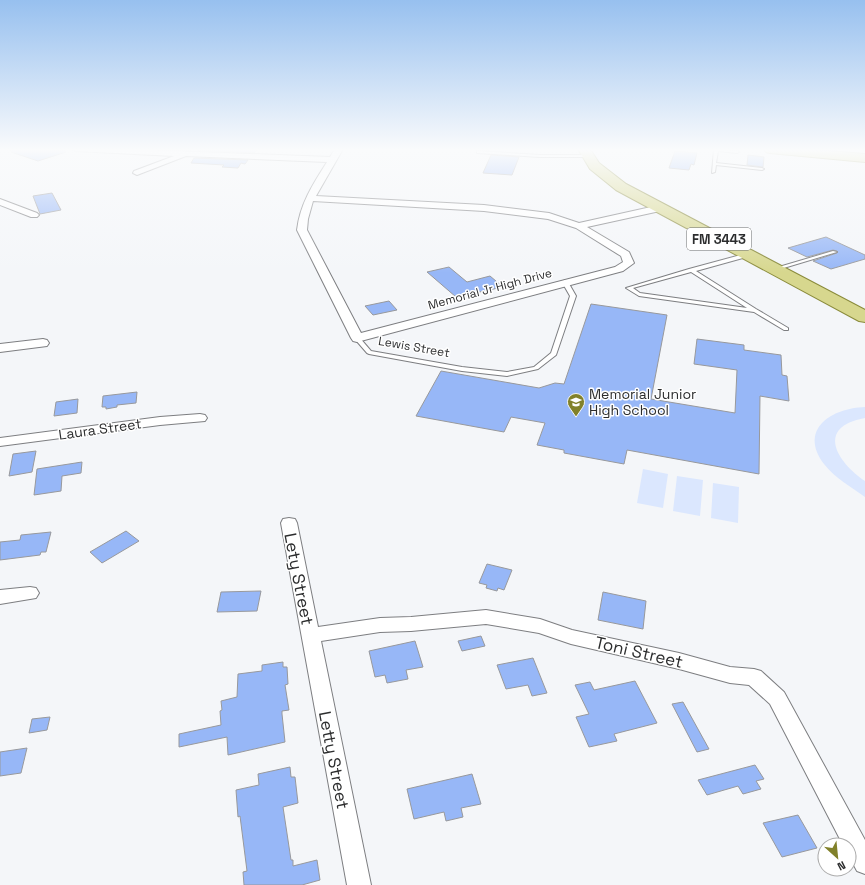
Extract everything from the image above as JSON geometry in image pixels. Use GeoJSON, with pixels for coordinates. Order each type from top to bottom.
{"type":"FeatureCollection","features":[{"type":"Feature","properties":{"kind":"main road","name":"FM 3443"},"geometry":{"type":"LineString","coordinates":[[626,190],[864,316]]}},
{"type":"Feature","properties":{"kind":"street","name":"Lewis Street"},"geometry":{"type":"LineString","coordinates":[[314,190],[302,217],[302,230],[357,338]]}},
{"type":"Feature","properties":{"kind":"street"},"geometry":{"type":"LineString","coordinates":[[310,198],[484,208],[549,216],[579,226],[660,208]]}},
{"type":"Feature","properties":{"kind":"street"},"geometry":{"type":"LineString","coordinates":[[0,202],[34,215]]}},
{"type":"Feature","properties":{"kind":"street","name":"Memorial Jr High Drive"},"geometry":{"type":"LineString","coordinates":[[357,338],[619,269],[629,264],[625,254],[579,226]]}},
{"type":"Feature","properties":{"kind":"street"},"geometry":{"type":"LineString","coordinates":[[0,348],[43,343]]}},
{"type":"Feature","properties":{"kind":"street","name":"Laura Street"},"geometry":{"type":"LineString","coordinates":[[0,442],[160,421],[200,418]]}},
{"type":"Feature","properties":{"kind":"street","name":"Lety Street"},"geometry":{"type":"LineString","coordinates":[[289,523],[310,635]]}},
{"type":"Feature","properties":{"kind":"street"},"geometry":{"type":"LineString","coordinates":[[0,596],[30,593]]}},
{"type":"Feature","properties":{"kind":"street","name":"Toni Street"},"geometry":{"type":"LineString","coordinates":[[310,635],[380,625],[411,624],[486,617],[540,626],[571,637],[679,661],[730,675],[754,677],[777,698],[865,863]]}},
{"type":"Feature","properties":{"kind":"street","name":"Letty Street"},"geometry":{"type":"LineString","coordinates":[[310,635],[359,885]]}},
{"type":"Feature","properties":{"kind":"lane"},"geometry":{"type":"LineString","coordinates":[[775,269],[835,252]]}},
{"type":"Feature","properties":{"kind":"lane"},"geometry":{"type":"LineString","coordinates":[[749,255],[629,288],[640,294],[756,311]]}},
{"type":"Feature","properties":{"kind":"lane"},"geometry":{"type":"LineString","coordinates":[[691,270],[786,329]]}},
{"type":"Feature","properties":{"kind":"lane","name":"Lewis Street"},"geometry":{"type":"LineString","coordinates":[[357,338],[369,352],[462,369],[507,374],[536,368],[554,354],[562,331],[573,296],[565,282]]}},
{"type":"Feature","properties":{"kind":"shaded area"},"geometry":{"type":"Polygon","coordinates":[[[865,407],[865,418],[849,423],[840,429],[836,437],[836,446],[846,464],[865,481],[865,497],[843,482],[828,469],[817,452],[815,440],[817,431],[822,423],[831,416],[841,411],[865,407]]]}},
{"type":"Feature","properties":{"kind":"shaded area"},"geometry":{"type":"Polygon","coordinates":[[[643,469],[668,474],[663,508],[637,503],[643,469]]]}},
{"type":"Feature","properties":{"kind":"shaded area"},"geometry":{"type":"Polygon","coordinates":[[[677,476],[703,480],[700,516],[673,511],[677,476]]]}},
{"type":"Feature","properties":{"kind":"shaded area"},"geometry":{"type":"Polygon","coordinates":[[[713,483],[739,487],[738,523],[711,518],[713,483]]]}},
{"type":"Feature","properties":{"kind":"building"},"geometry":{"type":"Polygon","coordinates":[[[52,193],[61,210],[40,214],[33,196],[52,193]]]}},
{"type":"Feature","properties":{"kind":"building"},"geometry":{"type":"Polygon","coordinates":[[[826,237],[865,255],[865,259],[831,269],[813,261],[837,253],[837,251],[833,250],[807,257],[788,248],[826,237]]]}},
{"type":"Feature","properties":{"kind":"building"},"geometry":{"type":"Polygon","coordinates":[[[449,267],[467,282],[490,276],[503,287],[456,297],[427,272],[449,267]]]}},
{"type":"Feature","properties":{"kind":"building"},"geometry":{"type":"Polygon","coordinates":[[[389,301],[397,310],[373,315],[365,306],[389,301]]]}},
{"type":"Feature","properties":{"kind":"building"},"geometry":{"type":"Polygon","coordinates":[[[591,304],[667,315],[651,399],[735,413],[737,370],[694,364],[697,339],[744,345],[744,350],[781,355],[782,375],[787,376],[789,401],[760,396],[759,474],[627,450],[624,464],[564,453],[564,450],[537,445],[545,423],[511,417],[504,432],[416,416],[441,371],[539,388],[555,383],[564,384],[591,304]]]}},
{"type":"Feature","properties":{"kind":"building"},"geometry":{"type":"Polygon","coordinates":[[[137,392],[136,403],[117,405],[117,407],[106,409],[106,407],[102,407],[103,396],[137,392]]]}},
{"type":"Feature","properties":{"kind":"building"},"geometry":{"type":"Polygon","coordinates":[[[78,399],[77,413],[54,416],[56,402],[78,399]]]}},
{"type":"Feature","properties":{"kind":"building"},"geometry":{"type":"Polygon","coordinates":[[[36,451],[32,472],[9,476],[13,454],[36,451]]]}},
{"type":"Feature","properties":{"kind":"building"},"geometry":{"type":"Polygon","coordinates":[[[82,462],[81,473],[62,476],[61,491],[34,495],[37,469],[82,462]]]}},
{"type":"Feature","properties":{"kind":"building"},"geometry":{"type":"Polygon","coordinates":[[[126,531],[139,541],[102,563],[90,552],[126,531]]]}},
{"type":"Feature","properties":{"kind":"building"},"geometry":{"type":"Polygon","coordinates":[[[51,532],[46,552],[41,552],[40,555],[0,560],[0,542],[20,540],[21,535],[51,532]]]}},
{"type":"Feature","properties":{"kind":"building"},"geometry":{"type":"Polygon","coordinates":[[[487,564],[512,570],[504,590],[498,588],[497,591],[486,588],[487,585],[479,583],[487,564]]]}},
{"type":"Feature","properties":{"kind":"building"},"geometry":{"type":"Polygon","coordinates":[[[261,591],[257,611],[217,612],[221,592],[261,591]]]}},
{"type":"Feature","properties":{"kind":"building"},"geometry":{"type":"Polygon","coordinates":[[[603,592],[646,601],[643,629],[598,620],[603,592]]]}},
{"type":"Feature","properties":{"kind":"building"},"geometry":{"type":"Polygon","coordinates":[[[481,636],[485,646],[462,651],[458,641],[481,636]]]}},
{"type":"Feature","properties":{"kind":"building"},"geometry":{"type":"Polygon","coordinates":[[[415,641],[423,667],[406,670],[408,679],[387,683],[385,675],[375,677],[369,651],[415,641]]]}},
{"type":"Feature","properties":{"kind":"building"},"geometry":{"type":"Polygon","coordinates":[[[533,658],[547,693],[532,696],[528,685],[506,689],[497,665],[533,658]]]}},
{"type":"Feature","properties":{"kind":"building"},"geometry":{"type":"Polygon","coordinates":[[[283,662],[283,667],[287,667],[288,684],[285,685],[289,710],[282,711],[285,742],[228,755],[227,737],[179,747],[179,734],[221,725],[221,701],[237,697],[238,674],[262,671],[262,665],[283,662]]]}},
{"type":"Feature","properties":{"kind":"building"},"geometry":{"type":"Polygon","coordinates":[[[635,681],[657,723],[614,734],[617,741],[589,747],[576,717],[589,714],[575,685],[590,682],[594,690],[635,681]]]}},
{"type":"Feature","properties":{"kind":"building"},"geometry":{"type":"Polygon","coordinates":[[[683,702],[709,749],[697,752],[672,704],[683,702]]]}},
{"type":"Feature","properties":{"kind":"building"},"geometry":{"type":"Polygon","coordinates":[[[50,717],[47,730],[29,733],[32,719],[50,717]]]}},
{"type":"Feature","properties":{"kind":"building"},"geometry":{"type":"Polygon","coordinates":[[[27,748],[21,773],[0,776],[0,752],[27,748]]]}},
{"type":"Feature","properties":{"kind":"building"},"geometry":{"type":"Polygon","coordinates":[[[755,765],[764,779],[756,781],[761,789],[743,794],[738,786],[707,795],[698,780],[755,765]]]}},
{"type":"Feature","properties":{"kind":"building"},"geometry":{"type":"Polygon","coordinates":[[[290,767],[291,777],[295,777],[298,803],[283,807],[291,860],[293,860],[293,866],[317,860],[320,880],[302,885],[244,885],[243,872],[247,871],[240,816],[238,817],[236,790],[259,785],[258,774],[290,767]]]}},
{"type":"Feature","properties":{"kind":"building"},"geometry":{"type":"Polygon","coordinates":[[[472,774],[481,804],[461,808],[463,817],[446,821],[444,812],[414,819],[407,789],[472,774]]]}},
{"type":"Feature","properties":{"kind":"building"},"geometry":{"type":"Polygon","coordinates":[[[798,815],[817,848],[782,857],[763,823],[798,815]]]}},
{"type":"Feature","properties":{"kind":"place","name":"Memorial Junior High School"},"geometry":{"type":"Point","coordinates":[576,417]}}]}
